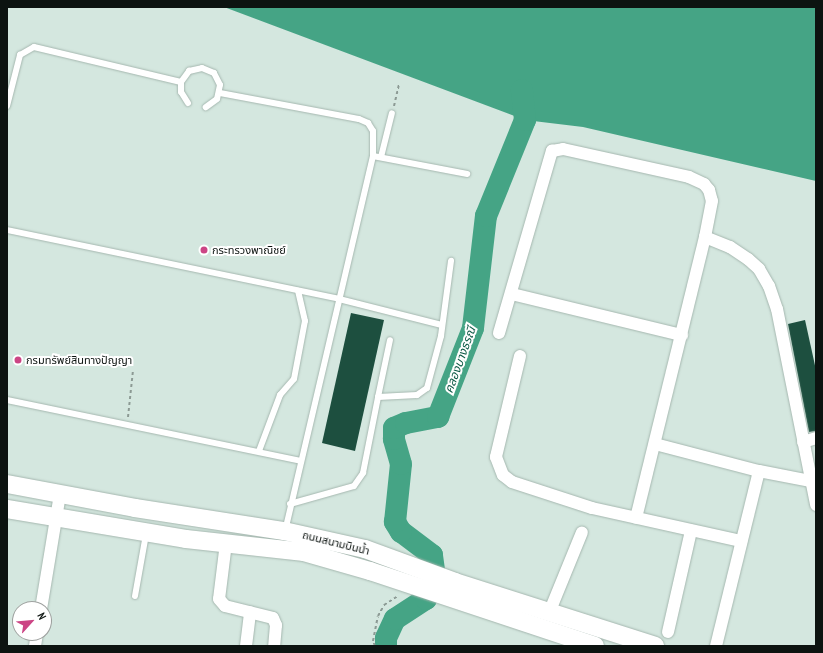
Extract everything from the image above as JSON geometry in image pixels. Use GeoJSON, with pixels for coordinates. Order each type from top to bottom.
{"type":"FeatureCollection","features":[{"type":"Feature","properties":{"kind":"main road","name":"ถนนสนามบินน้ำ"},"geometry":{"type":"LineString","coordinates":[[7,484],[284,531],[365,549],[424,571],[453,590],[595,646]]}},
{"type":"Feature","properties":{"kind":"main road","name":"ถนนสนามบินน้ำ"},"geometry":{"type":"LineString","coordinates":[[7,509],[146,533],[304,552],[414,586],[453,590],[549,613],[655,646]]}},
{"type":"Feature","properties":{"kind":"street"},"geometry":{"type":"LineString","coordinates":[[499,333],[512,294],[549,155],[557,149],[689,177],[704,184],[712,195],[705,237],[636,518]]}},
{"type":"Feature","properties":{"kind":"street"},"geometry":{"type":"LineString","coordinates":[[705,237],[730,247],[748,259],[759,269],[769,286],[777,309],[816,505]]}},
{"type":"Feature","properties":{"kind":"street"},"geometry":{"type":"LineString","coordinates":[[512,294],[682,335]]}},
{"type":"Feature","properties":{"kind":"street"},"geometry":{"type":"LineString","coordinates":[[520,356],[496,457],[503,475],[512,482],[592,508],[741,541]]}},
{"type":"Feature","properties":{"kind":"street"},"geometry":{"type":"LineString","coordinates":[[803,442],[816,438]]}},
{"type":"Feature","properties":{"kind":"street"},"geometry":{"type":"LineString","coordinates":[[655,444],[759,470],[811,481]]}},
{"type":"Feature","properties":{"kind":"street"},"geometry":{"type":"LineString","coordinates":[[716,646],[759,470]]}},
{"type":"Feature","properties":{"kind":"street"},"geometry":{"type":"LineString","coordinates":[[42,601],[60,494]]}},
{"type":"Feature","properties":{"kind":"street"},"geometry":{"type":"LineString","coordinates":[[668,632],[691,531]]}},
{"type":"Feature","properties":{"kind":"street"},"geometry":{"type":"LineString","coordinates":[[549,613],[582,532]]}},
{"type":"Feature","properties":{"kind":"street"},"geometry":{"type":"LineString","coordinates":[[226,543],[219,600],[225,606],[273,618],[276,625],[274,646]]}},
{"type":"Feature","properties":{"kind":"street"},"geometry":{"type":"LineString","coordinates":[[246,646],[250,612]]}},
{"type":"Feature","properties":{"kind":"lane"},"geometry":{"type":"LineString","coordinates":[[7,106],[20,56],[34,47],[181,82]]}},
{"type":"Feature","properties":{"kind":"lane"},"geometry":{"type":"LineString","coordinates":[[188,103],[181,92],[181,82],[189,71],[195,68],[208,69],[218,78],[220,93],[212,104],[206,107]]}},
{"type":"Feature","properties":{"kind":"lane"},"geometry":{"type":"LineString","coordinates":[[220,93],[359,119],[368,123],[373,131],[373,156],[284,531]]}},
{"type":"Feature","properties":{"kind":"lane"},"geometry":{"type":"LineString","coordinates":[[381,157],[392,113]]}},
{"type":"Feature","properties":{"kind":"lane"},"geometry":{"type":"LineString","coordinates":[[373,156],[467,174]]}},
{"type":"Feature","properties":{"kind":"lane"},"geometry":{"type":"LineString","coordinates":[[7,230],[339,299],[442,325]]}},
{"type":"Feature","properties":{"kind":"lane"},"geometry":{"type":"LineString","coordinates":[[378,397],[417,395],[427,388],[442,325],[451,261]]}},
{"type":"Feature","properties":{"kind":"lane"},"geometry":{"type":"LineString","coordinates":[[259,451],[280,395],[294,379],[305,321],[298,291]]}},
{"type":"Feature","properties":{"kind":"lane"},"geometry":{"type":"LineString","coordinates":[[290,504],[344,491],[358,481],[362,473],[390,340]]}},
{"type":"Feature","properties":{"kind":"lane"},"geometry":{"type":"LineString","coordinates":[[7,400],[127,422],[301,461]]}},
{"type":"Feature","properties":{"kind":"lane"},"geometry":{"type":"LineString","coordinates":[[135,596],[146,533]]}},
{"type":"Feature","properties":{"kind":"path"},"geometry":{"type":"LineString","coordinates":[[392,113],[399,85]]}},
{"type":"Feature","properties":{"kind":"path"},"geometry":{"type":"LineString","coordinates":[[127,422],[133,370]]}},
{"type":"Feature","properties":{"kind":"path"},"geometry":{"type":"LineString","coordinates":[[375,646],[373,640],[374,627],[384,605],[396,599],[414,586]]}},
{"type":"Feature","properties":{"kind":"shaded area"},"geometry":{"type":"Polygon","coordinates":[[[224,7],[816,7],[816,181],[583,127],[525,120],[224,7]]]}},
{"type":"Feature","properties":{"kind":"building"},"geometry":{"type":"Polygon","coordinates":[[[351,313],[384,320],[355,451],[322,443],[351,313]]]}},
{"type":"Feature","properties":{"kind":"building"},"geometry":{"type":"Polygon","coordinates":[[[805,320],[816,370],[816,431],[809,432],[788,324],[805,320]]]}},
{"type":"Feature","properties":{"kind":"waterway","name":"คลองบางธรณี"},"geometry":{"type":"LineString","coordinates":[[386,646],[386,638],[395,619],[426,599],[434,570],[432,555],[401,532],[395,522],[401,464],[394,439],[394,428],[406,423],[438,417],[473,328],[486,216],[525,120],[522,90]]}},
{"type":"Feature","properties":{"kind":"place","name":"กระทรวงพาณิชย์"},"geometry":{"type":"Point","coordinates":[204,250]}},
{"type":"Feature","properties":{"kind":"place","name":"กรมทรัพย์สินทางปัญญา"},"geometry":{"type":"Point","coordinates":[18,360]}}]}
